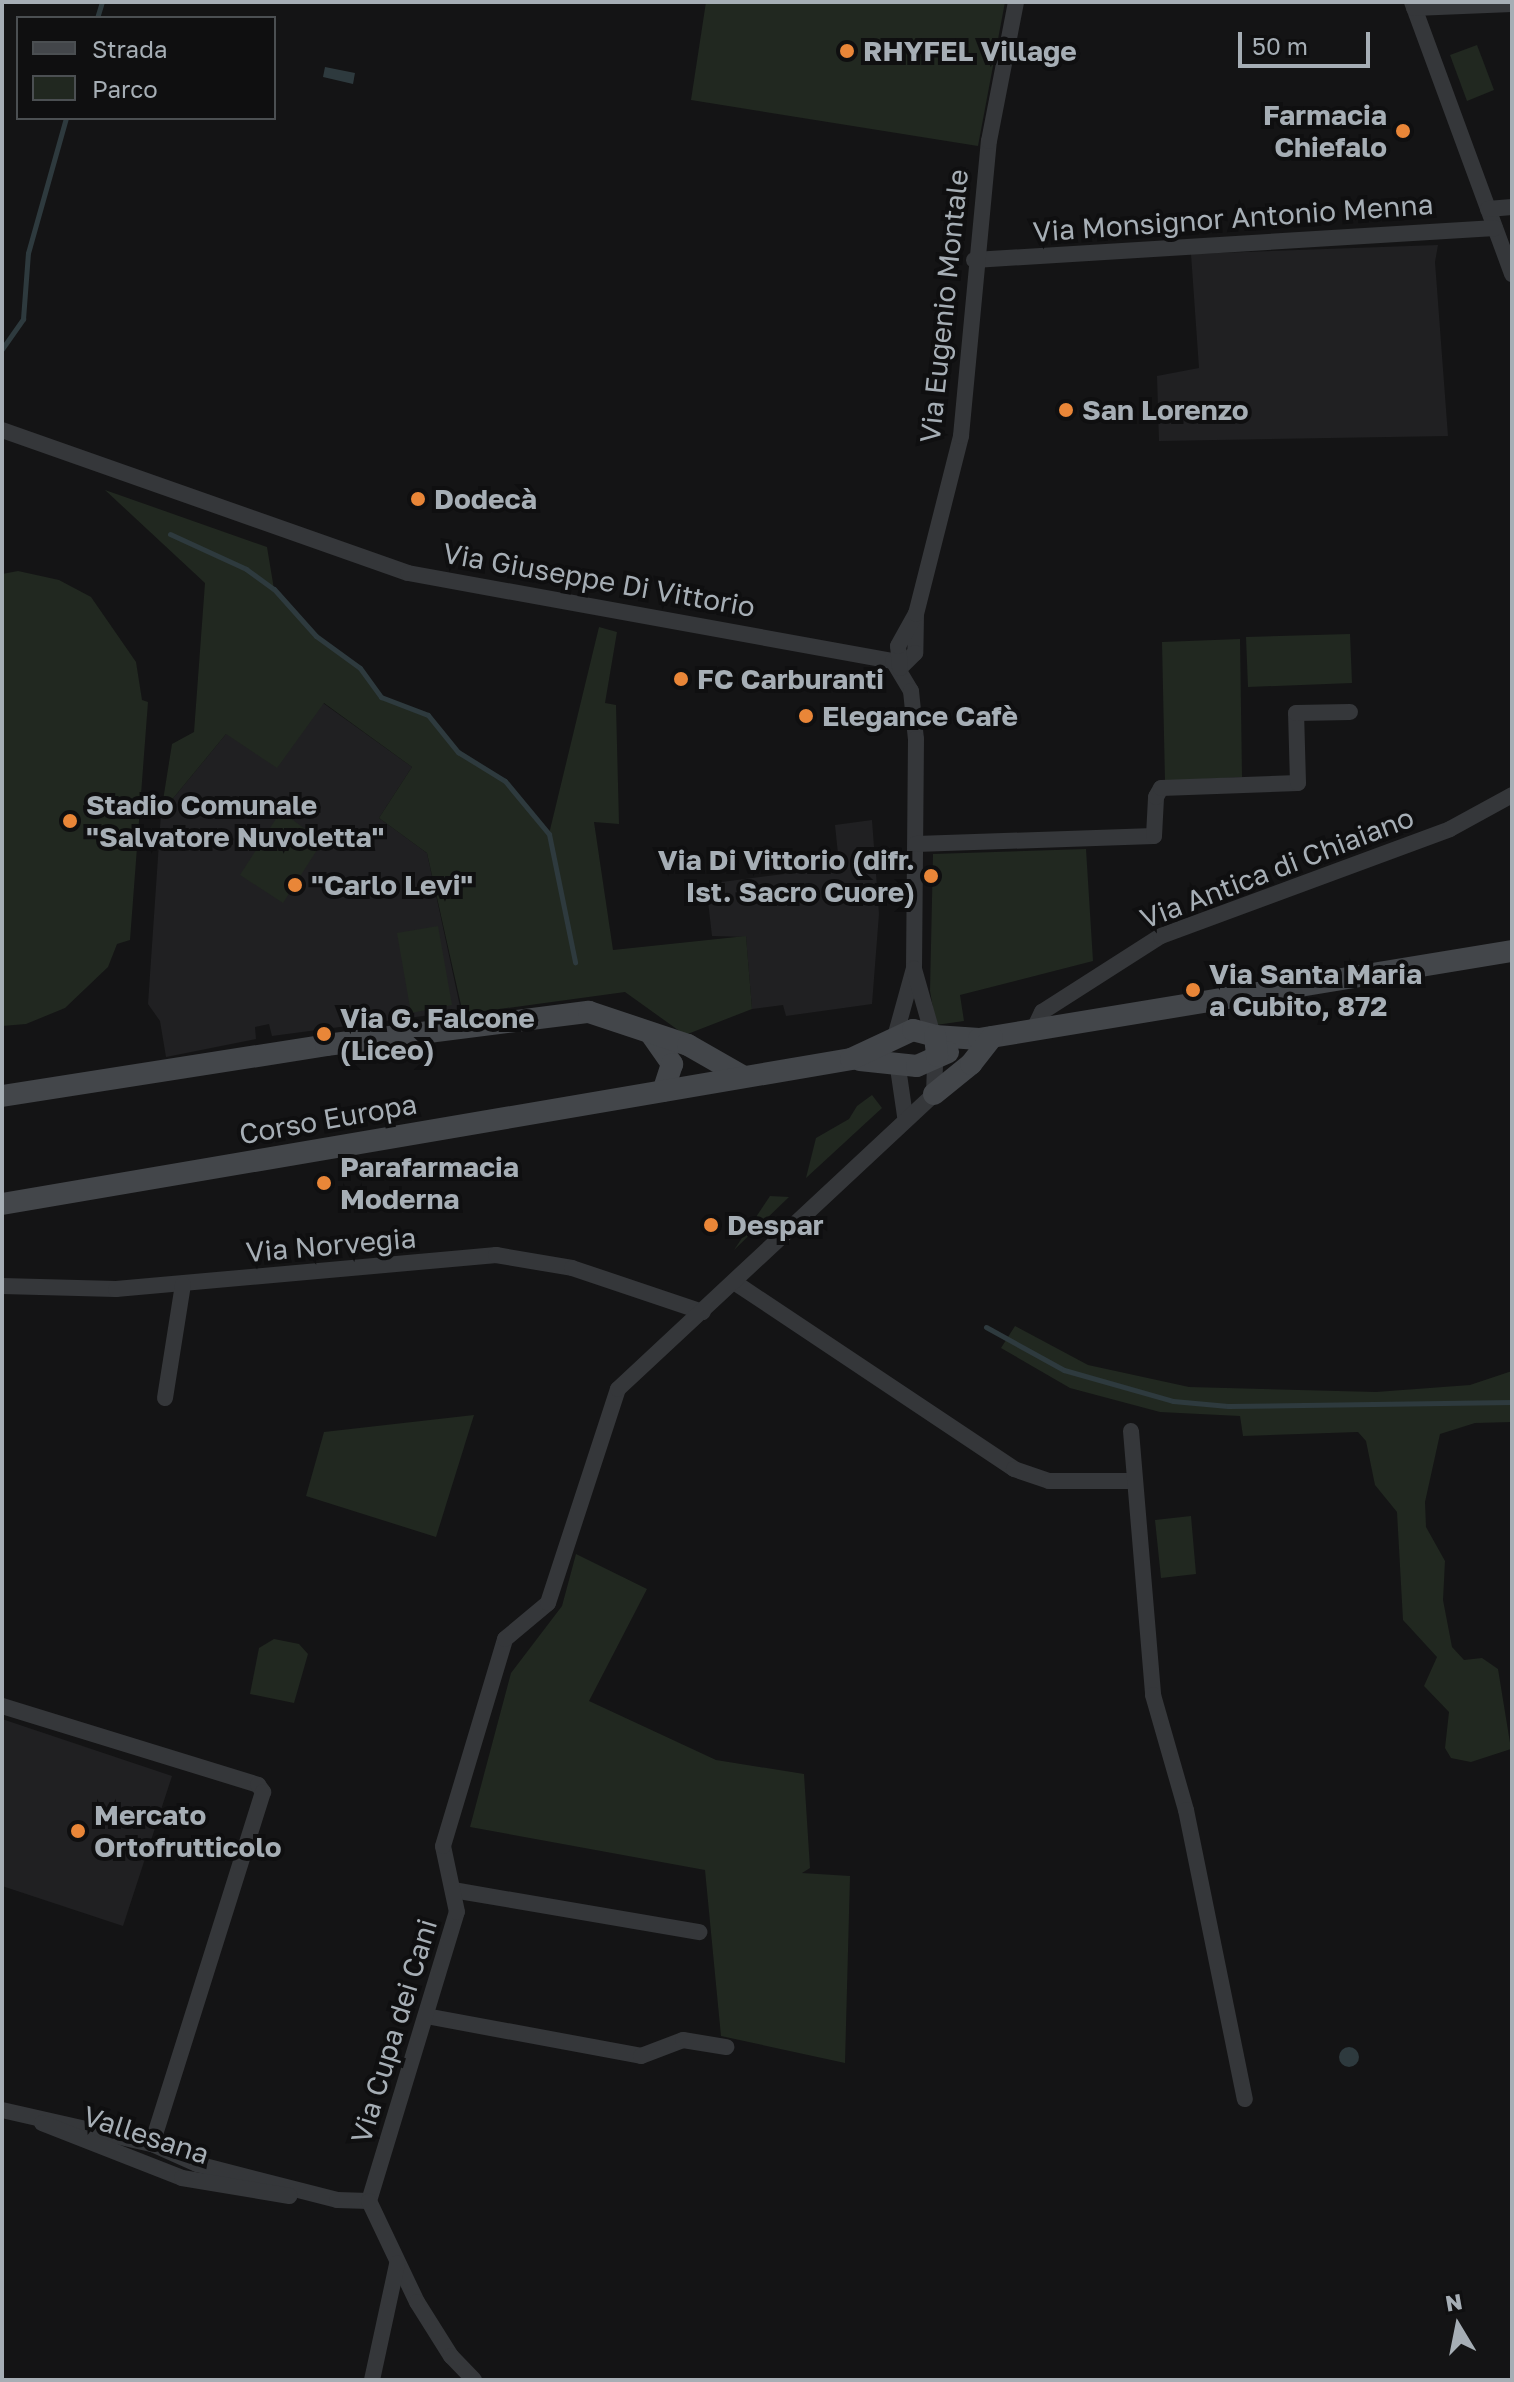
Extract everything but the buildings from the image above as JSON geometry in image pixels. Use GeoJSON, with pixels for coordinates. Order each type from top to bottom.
{"type":"FeatureCollection","features":[{"type":"Feature","properties":{"kind":"main road"},"geometry":{"type":"LineString","coordinates":[[935,1046],[913,1030],[895,1047],[917,1066],[935,1046],[1512,951]]}},
{"type":"Feature","properties":{"kind":"main road"},"geometry":{"type":"LineString","coordinates":[[2,1096],[547,1014],[589,1012],[707,1053],[744,1077]]}},
{"type":"Feature","properties":{"kind":"main road"},"geometry":{"type":"LineString","coordinates":[[648,1031],[672,1064],[663,1091]]}},
{"type":"Feature","properties":{"kind":"main road"},"geometry":{"type":"LineString","coordinates":[[934,1094],[971,1064],[986,1038]]}},
{"type":"Feature","properties":{"kind":"main road","name":"Corso Europa"},"geometry":{"type":"LineString","coordinates":[[2,1204],[851,1059],[895,1047]]}},
{"type":"Feature","properties":{"kind":"street","name":"Via Eugenio Montale"},"geometry":{"type":"LineString","coordinates":[[900,668],[915,653],[916,614],[961,436],[974,260],[993,108],[1016,2]]}},
{"type":"Feature","properties":{"kind":"street"},"geometry":{"type":"LineString","coordinates":[[1512,4],[1413,5],[1512,274]]}},
{"type":"Feature","properties":{"kind":"street"},"geometry":{"type":"LineString","coordinates":[[1488,209],[1512,207]]}},
{"type":"Feature","properties":{"kind":"street","name":"Via Monsignor Antonio Menna"},"geometry":{"type":"LineString","coordinates":[[974,260],[1495,228]]}},
{"type":"Feature","properties":{"kind":"street","name":"Via Giuseppe Di Vittorio"},"geometry":{"type":"LineString","coordinates":[[3,429],[408,573],[882,656],[900,668]]}},
{"type":"Feature","properties":{"kind":"street"},"geometry":{"type":"LineString","coordinates":[[900,668],[915,706],[914,968],[895,1047],[905,1116]]}},
{"type":"Feature","properties":{"kind":"street"},"geometry":{"type":"LineString","coordinates":[[916,844],[1154,836],[1156,797],[1161,788],[1298,783],[1296,713],[1350,712]]}},
{"type":"Feature","properties":{"kind":"street","name":"Via Antica di Chiaiano"},"geometry":{"type":"LineString","coordinates":[[1034,1029],[1034,1022],[1052,1004],[1161,936],[1450,829],[1512,795]]}},
{"type":"Feature","properties":{"kind":"street"},"geometry":{"type":"LineString","coordinates":[[914,968],[935,1046],[934,1094]]}},
{"type":"Feature","properties":{"kind":"street","name":"Via Cupa dei Cani"},"geometry":{"type":"LineString","coordinates":[[369,2201],[457,1912],[443,1846],[505,1639],[548,1603],[618,1389],[703,1312],[905,1116],[934,1094]]}},
{"type":"Feature","properties":{"kind":"street","name":"Via Norvegia"},"geometry":{"type":"LineString","coordinates":[[2,1286],[116,1289],[496,1255],[526,1257],[703,1312]]}},
{"type":"Feature","properties":{"kind":"street"},"geometry":{"type":"LineString","coordinates":[[734,1282],[1014,1469],[1049,1481],[1134,1481]]}},
{"type":"Feature","properties":{"kind":"street"},"geometry":{"type":"LineString","coordinates":[[165,1398],[183,1284]]}},
{"type":"Feature","properties":{"kind":"street"},"geometry":{"type":"LineString","coordinates":[[1131,1431],[1153,1695],[1186,1810],[1245,2099]]}},
{"type":"Feature","properties":{"kind":"street"},"geometry":{"type":"LineString","coordinates":[[2,1706],[258,1785],[263,1792],[234,1893],[152,2144],[197,2164],[337,2200],[369,2201],[397,2264],[433,2329],[474,2380]]}},
{"type":"Feature","properties":{"kind":"street"},"geometry":{"type":"LineString","coordinates":[[453,1890],[699,1932]]}},
{"type":"Feature","properties":{"kind":"street"},"geometry":{"type":"LineString","coordinates":[[426,2016],[641,2056],[683,2040],[726,2047]]}},
{"type":"Feature","properties":{"kind":"street"},"geometry":{"type":"LineString","coordinates":[[2,2110],[30,2115]]}},
{"type":"Feature","properties":{"kind":"street","name":"Vallesana"},"geometry":{"type":"LineString","coordinates":[[30,2115],[152,2144]]}},
{"type":"Feature","properties":{"kind":"street","name":"Vallesana"},"geometry":{"type":"LineString","coordinates":[[30,2115],[61,2134],[182,2178],[255,2188],[341,2213],[369,2201]]}},
{"type":"Feature","properties":{"kind":"street"},"geometry":{"type":"LineString","coordinates":[[372,2380],[397,2264]]}},
{"type":"Feature","properties":{"kind":"shaded area"},"geometry":{"type":"Polygon","coordinates":[[[325,67],[355,73],[353,84],[323,77],[325,67]]]}},
{"type":"Feature","properties":{"kind":"shaded area"},"geometry":{"type":"Polygon","coordinates":[[[1438,245],[1435,262],[1448,436],[1159,441],[1157,376],[1199,368],[1191,254],[1438,245]]]}},
{"type":"Feature","properties":{"kind":"shaded area","name":"\"Carlo Levi\""},"geometry":{"type":"Polygon","coordinates":[[[323,703],[412,767],[379,818],[427,853],[461,1011],[272,1036],[269,1024],[255,1027],[256,1039],[166,1057],[160,1021],[148,1004],[161,813],[226,734],[323,703]]]}},
{"type":"Feature","properties":{"kind":"shaded area"},"geometry":{"type":"Polygon","coordinates":[[[872,820],[879,914],[872,1004],[786,1016],[783,1005],[752,1009],[746,937],[712,936],[706,884],[784,874],[795,861],[838,854],[835,825],[872,820]]]}},
{"type":"Feature","properties":{"kind":"shaded area","name":"Mercato Ortofrutticolo"},"geometry":{"type":"Polygon","coordinates":[[[2,1719],[172,1776],[123,1926],[2,1886],[2,1719]]]}},
{"type":"Feature","properties":{"kind":"shaded area"},"geometry":{"type":"Polygon","coordinates":[[[1349,2047],[1356,2050],[1359,2057],[1356,2064],[1349,2067],[1342,2064],[1339,2057],[1342,2050],[1349,2047]]]}},
{"type":"Feature","properties":{"kind":"green space","name":"RHYFEL Village"},"geometry":{"type":"Polygon","coordinates":[[[706,2],[1005,2],[978,146],[691,100],[706,2]]]}},
{"type":"Feature","properties":{"kind":"green space"},"geometry":{"type":"Polygon","coordinates":[[[1477,45],[1494,90],[1467,101],[1450,55],[1477,45]]]}},
{"type":"Feature","properties":{"kind":"green space"},"geometry":{"type":"Polygon","coordinates":[[[105,490],[267,547],[274,589],[316,636],[360,668],[381,697],[426,712],[458,752],[505,781],[549,834],[599,627],[617,632],[605,703],[616,705],[619,824],[594,822],[613,950],[746,936],[752,1009],[685,1035],[625,992],[463,1014],[427,853],[379,818],[412,767],[324,703],[277,768],[226,734],[161,813],[172,744],[194,732],[205,583],[105,490]]]}},
{"type":"Feature","properties":{"kind":"green space","name":"Stadio Comunale \"Salvatore Nuvoletta\""},"geometry":{"type":"Polygon","coordinates":[[[18,571],[59,580],[91,597],[136,662],[142,700],[148,702],[130,940],[117,944],[108,967],[65,1008],[26,1024],[2,1026],[2,574],[18,571]]]}},
{"type":"Feature","properties":{"kind":"green space"},"geometry":{"type":"Polygon","coordinates":[[[1350,634],[1352,683],[1248,687],[1246,637],[1350,634]]]}},
{"type":"Feature","properties":{"kind":"green space"},"geometry":{"type":"Polygon","coordinates":[[[1240,639],[1242,777],[1165,781],[1162,642],[1240,639]]]}},
{"type":"Feature","properties":{"kind":"green space"},"geometry":{"type":"Polygon","coordinates":[[[281,811],[322,842],[283,903],[240,875],[281,811]]]}},
{"type":"Feature","properties":{"kind":"green space"},"geometry":{"type":"Polygon","coordinates":[[[1086,849],[1093,961],[960,995],[964,1021],[936,1025],[930,991],[933,854],[1086,849]]]}},
{"type":"Feature","properties":{"kind":"green space"},"geometry":{"type":"Polygon","coordinates":[[[438,926],[452,1005],[411,1013],[397,933],[438,926]]]}},
{"type":"Feature","properties":{"kind":"green space"},"geometry":{"type":"Polygon","coordinates":[[[872,1095],[882,1108],[806,1178],[816,1138],[849,1119],[857,1106],[872,1095]]]}},
{"type":"Feature","properties":{"kind":"green space"},"geometry":{"type":"Polygon","coordinates":[[[770,1196],[789,1197],[734,1250],[770,1196]]]}},
{"type":"Feature","properties":{"kind":"green space"},"geometry":{"type":"Polygon","coordinates":[[[1015,1326],[1088,1365],[1189,1387],[1376,1392],[1470,1385],[1512,1371],[1512,1422],[1475,1423],[1440,1434],[1425,1502],[1426,1527],[1445,1561],[1443,1600],[1452,1647],[1464,1660],[1482,1658],[1498,1669],[1511,1749],[1471,1762],[1451,1758],[1445,1748],[1449,1712],[1424,1686],[1437,1657],[1403,1620],[1397,1512],[1375,1485],[1366,1441],[1358,1432],[1243,1436],[1240,1416],[1160,1412],[1070,1388],[1001,1348],[1015,1326]]]}},
{"type":"Feature","properties":{"kind":"green space"},"geometry":{"type":"Polygon","coordinates":[[[474,1415],[436,1537],[306,1496],[324,1432],[474,1415]]]}},
{"type":"Feature","properties":{"kind":"green space"},"geometry":{"type":"Polygon","coordinates":[[[1191,1516],[1196,1574],[1161,1578],[1155,1520],[1191,1516]]]}},
{"type":"Feature","properties":{"kind":"green space"},"geometry":{"type":"Polygon","coordinates":[[[576,1554],[647,1589],[589,1701],[716,1760],[804,1774],[810,1868],[802,1873],[850,1876],[845,2063],[721,2036],[705,1870],[470,1827],[511,1673],[562,1606],[576,1554]]]}},
{"type":"Feature","properties":{"kind":"green space"},"geometry":{"type":"Polygon","coordinates":[[[274,1639],[299,1644],[308,1654],[294,1703],[250,1694],[259,1648],[274,1639]]]}},
{"type":"Feature","properties":{"kind":"waterway"},"geometry":{"type":"LineString","coordinates":[[98,16],[102,2]]}},
{"type":"Feature","properties":{"kind":"waterway"},"geometry":{"type":"LineString","coordinates":[[2,349],[23,319],[28,253],[65,120]]}},
{"type":"Feature","properties":{"kind":"waterway"},"geometry":{"type":"LineString","coordinates":[[170,534],[246,569],[274,589],[316,636],[360,668],[381,697],[428,715],[458,752],[505,781],[549,834],[575,962]]}},
{"type":"Feature","properties":{"kind":"waterway"},"geometry":{"type":"LineString","coordinates":[[986,1327],[1064,1370],[1173,1401],[1228,1406],[1512,1402]]}},
{"type":"Feature","properties":{"kind":"place","name":"RHYFEL Village"},"geometry":{"type":"Point","coordinates":[847,51]}},
{"type":"Feature","properties":{"kind":"place","name":"Farmacia Chiefalo"},"geometry":{"type":"Point","coordinates":[1403,131]}},
{"type":"Feature","properties":{"kind":"place","name":"San Lorenzo"},"geometry":{"type":"Point","coordinates":[1066,410]}},
{"type":"Feature","properties":{"kind":"place","name":"Dodecà"},"geometry":{"type":"Point","coordinates":[418,499]}},
{"type":"Feature","properties":{"kind":"place","name":"FC Carburanti"},"geometry":{"type":"Point","coordinates":[681,679]}},
{"type":"Feature","properties":{"kind":"place","name":"Elegance Cafè"},"geometry":{"type":"Point","coordinates":[806,716]}},
{"type":"Feature","properties":{"kind":"place","name":"Stadio Comunale \"Salvatore Nuvoletta\""},"geometry":{"type":"Point","coordinates":[70,821]}},
{"type":"Feature","properties":{"kind":"place","name":"Via Di Vittorio (difr. Ist. Sacro Cuore)"},"geometry":{"type":"Point","coordinates":[931,876]}},
{"type":"Feature","properties":{"kind":"place","name":"\"Carlo Levi\""},"geometry":{"type":"Point","coordinates":[295,885]}},
{"type":"Feature","properties":{"kind":"place","name":"Via Santa Maria a Cubito, 872"},"geometry":{"type":"Point","coordinates":[1193,990]}},
{"type":"Feature","properties":{"kind":"place","name":"Via G. Falcone (Liceo)"},"geometry":{"type":"Point","coordinates":[324,1034]}},
{"type":"Feature","properties":{"kind":"place","name":"Parafarmacia Moderna"},"geometry":{"type":"Point","coordinates":[324,1183]}},
{"type":"Feature","properties":{"kind":"place","name":"Despar"},"geometry":{"type":"Point","coordinates":[711,1225]}},
{"type":"Feature","properties":{"kind":"place","name":"Mercato Ortofrutticolo"},"geometry":{"type":"Point","coordinates":[78,1831]}}]}
